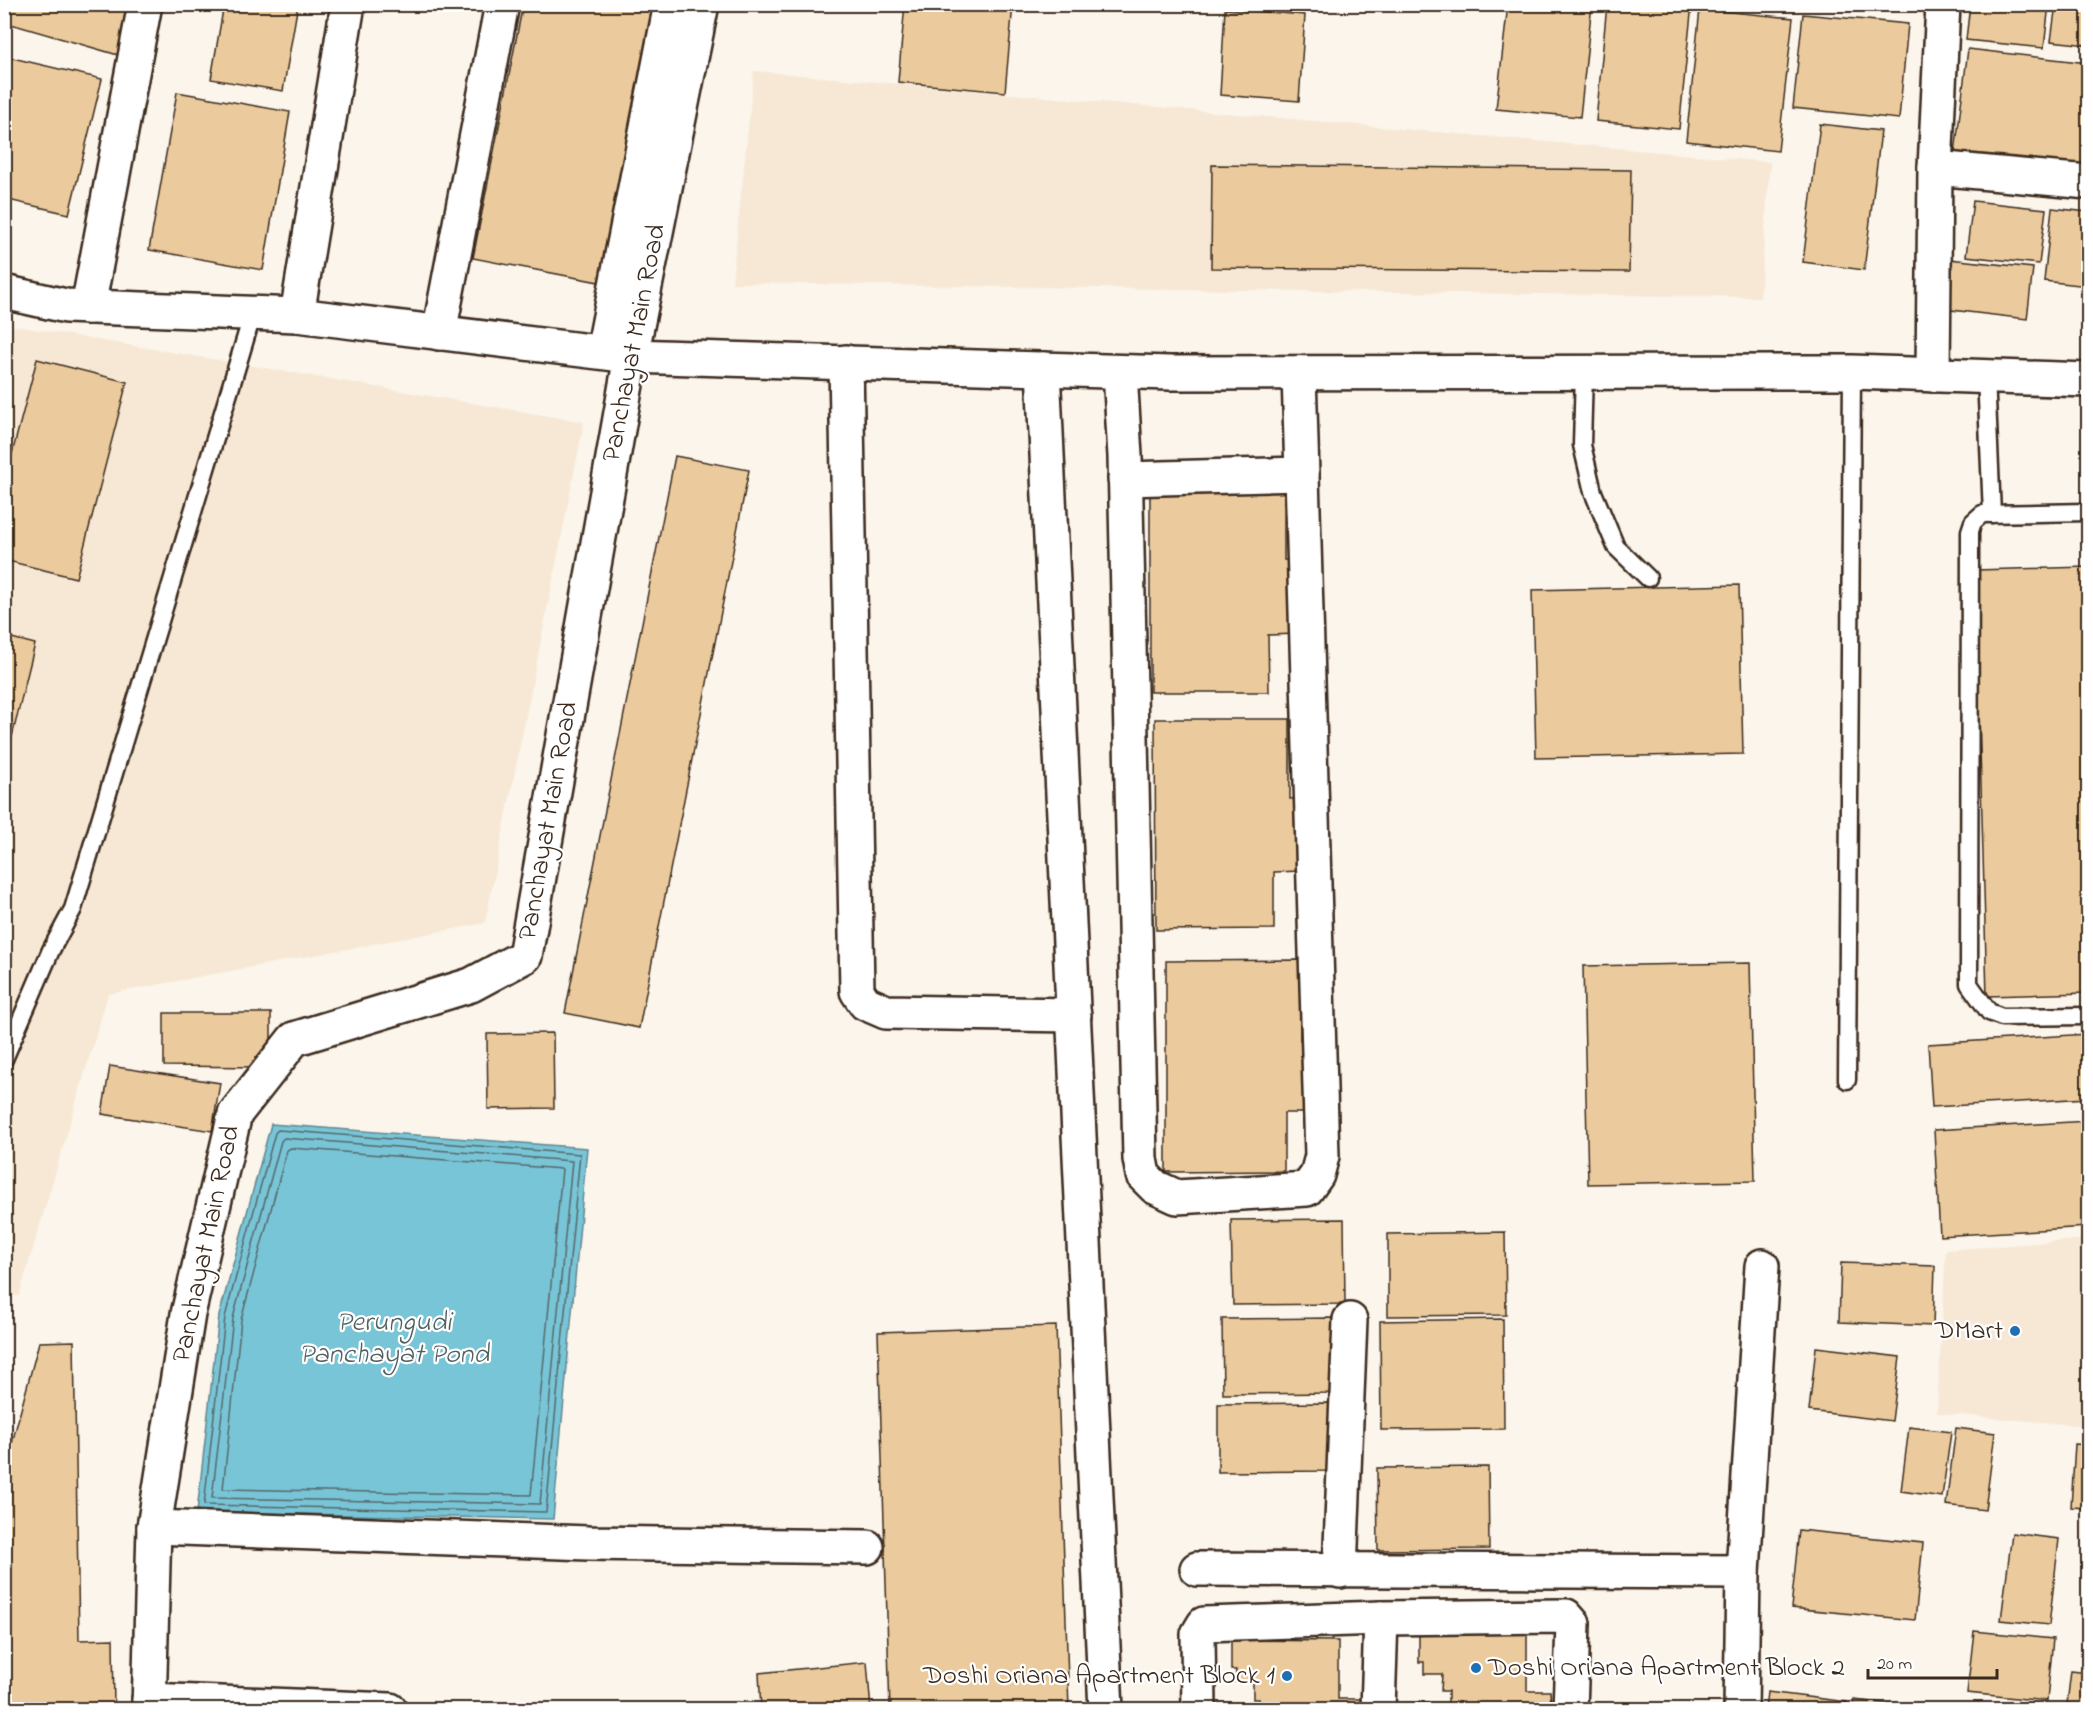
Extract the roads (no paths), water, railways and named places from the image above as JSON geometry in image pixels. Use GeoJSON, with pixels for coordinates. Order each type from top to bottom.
{"type":"FeatureCollection","features":[{"type":"Feature","properties":{"kind":"street"},"geometry":{"type":"LineString","coordinates":[[88,307],[145,4]]}},
{"type":"Feature","properties":{"kind":"street"},"geometry":{"type":"LineString","coordinates":[[297,315],[348,4]]}},
{"type":"Feature","properties":{"kind":"street"},"geometry":{"type":"LineString","coordinates":[[439,333],[502,4]]}},
{"type":"Feature","properties":{"kind":"street"},"geometry":{"type":"LineString","coordinates":[[617,354],[671,4]]}},
{"type":"Feature","properties":{"kind":"street","name":"Panchayat Main Road"},"geometry":{"type":"LineString","coordinates":[[149,1705],[154,1527],[188,1314],[235,1114],[294,1039],[471,985],[525,956],[617,354],[702,4]]}},
{"type":"Feature","properties":{"kind":"street"},"geometry":{"type":"LineString","coordinates":[[1933,375],[1935,168],[1943,4]]}},
{"type":"Feature","properties":{"kind":"street"},"geometry":{"type":"LineString","coordinates":[[1935,168],[2088,182]]}},
{"type":"Feature","properties":{"kind":"street"},"geometry":{"type":"LineString","coordinates":[[4,292],[66,306],[297,315],[617,354],[1120,372],[1852,372],[2088,380]]}},
{"type":"Feature","properties":{"kind":"street"},"geometry":{"type":"LineString","coordinates":[[846,362],[857,991],[864,1003],[885,1012],[1074,1015]]}},
{"type":"Feature","properties":{"kind":"street"},"geometry":{"type":"LineString","coordinates":[[1043,369],[1106,1710]]}},
{"type":"Feature","properties":{"kind":"street"},"geometry":{"type":"LineString","coordinates":[[1120,372],[1125,479],[1140,1159],[1143,1175],[1155,1187],[1177,1197],[1306,1189],[1317,1175],[1322,1156],[1299,373]]}},
{"type":"Feature","properties":{"kind":"street"},"geometry":{"type":"LineString","coordinates":[[1125,479],[1302,474]]}},
{"type":"Feature","properties":{"kind":"street"},"geometry":{"type":"LineString","coordinates":[[1741,1710],[1743,1572],[1762,1266]]}},
{"type":"Feature","properties":{"kind":"street"},"geometry":{"type":"LineString","coordinates":[[1340,1571],[1350,1320]]}},
{"type":"Feature","properties":{"kind":"street"},"geometry":{"type":"LineString","coordinates":[[154,1527],[588,1543],[867,1547]]}},
{"type":"Feature","properties":{"kind":"street"},"geometry":{"type":"LineString","coordinates":[[1197,1569],[1743,1572]]}},
{"type":"Feature","properties":{"kind":"street"},"geometry":{"type":"LineString","coordinates":[[1199,1710],[1198,1634],[1204,1624],[1381,1618],[1566,1616],[1573,1624],[1570,1710]]}},
{"type":"Feature","properties":{"kind":"street"},"geometry":{"type":"LineString","coordinates":[[1378,1710],[1381,1618]]}},
{"type":"Feature","properties":{"kind":"street"},"geometry":{"type":"LineString","coordinates":[[149,1705],[390,1710]]}},
{"type":"Feature","properties":{"kind":"lane"},"geometry":{"type":"LineString","coordinates":[[4,1059],[51,950],[73,909],[253,313]]}},
{"type":"Feature","properties":{"kind":"lane"},"geometry":{"type":"LineString","coordinates":[[1584,372],[1582,445],[1593,492],[1616,547],[1648,578]]}},
{"type":"Feature","properties":{"kind":"lane"},"geometry":{"type":"LineString","coordinates":[[1847,1080],[1852,372]]}},
{"type":"Feature","properties":{"kind":"lane"},"geometry":{"type":"LineString","coordinates":[[1986,376],[1992,514]]}},
{"type":"Feature","properties":{"kind":"lane"},"geometry":{"type":"LineString","coordinates":[[2088,512],[1982,514],[1973,522],[1970,531],[1969,984],[1978,1000],[1989,1012],[2002,1017],[2088,1016]]}},
{"type":"Feature","properties":{"kind":"water","name":"Perungudi Panchayat Pond"},"geometry":{"type":"Polygon","coordinates":[[[271,1124],[587,1148],[553,1519],[197,1512],[219,1316],[271,1124]]]}},
{"type":"Feature","properties":{"kind":"place","name":"DMart"},"geometry":{"type":"Point","coordinates":[2015,1331]}},
{"type":"Feature","properties":{"kind":"place","name":"Doshi Oriana Apartment Block 2"},"geometry":{"type":"Point","coordinates":[1476,1668]}},
{"type":"Feature","properties":{"kind":"place","name":"Doshi Oriana Apartment Block 1"},"geometry":{"type":"Point","coordinates":[1287,1676]}}]}
